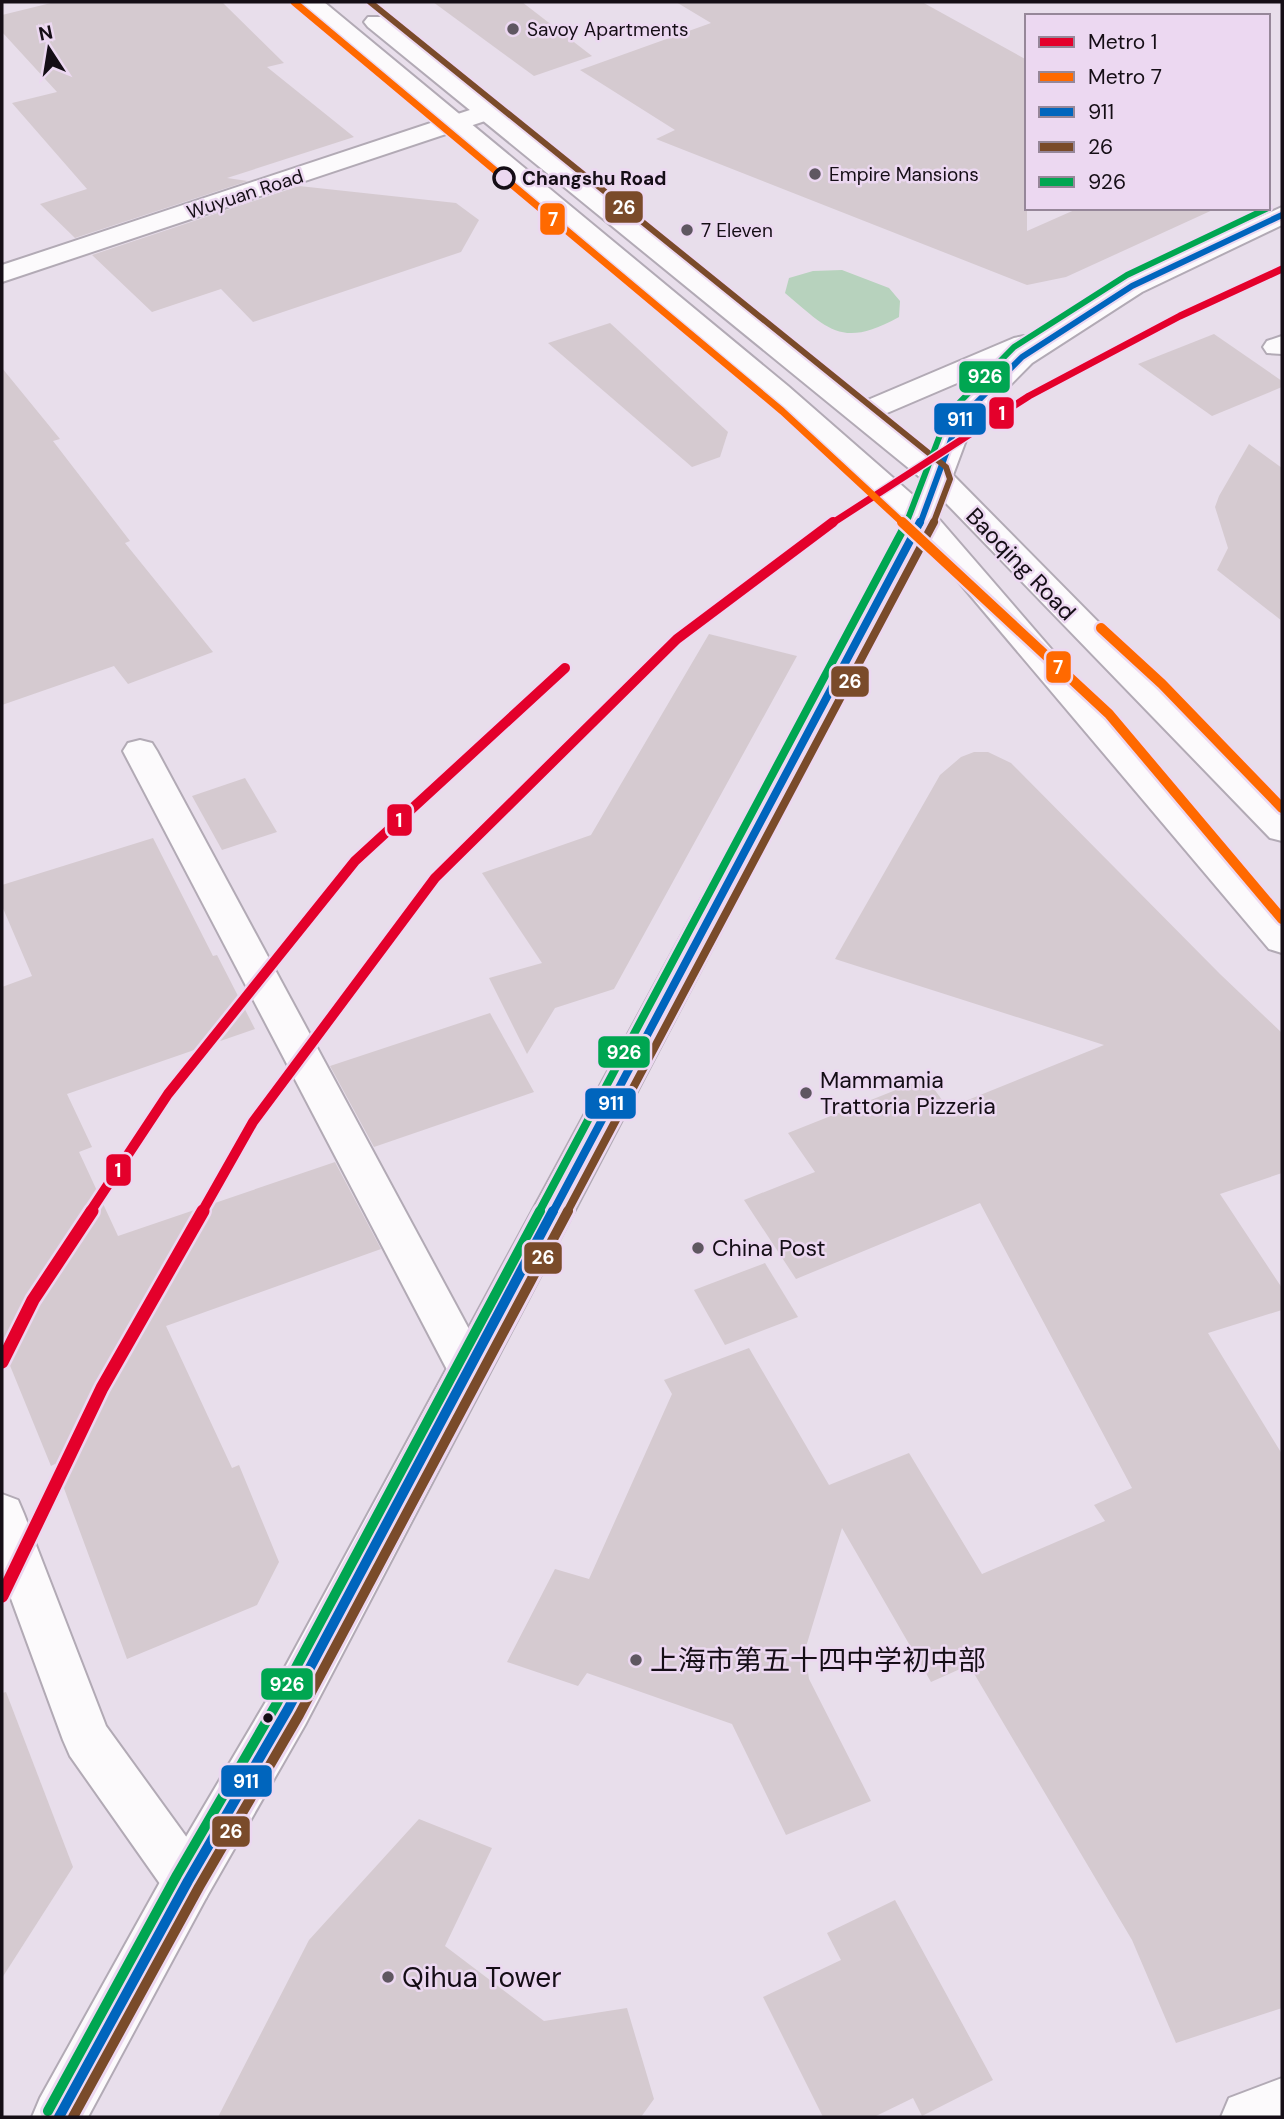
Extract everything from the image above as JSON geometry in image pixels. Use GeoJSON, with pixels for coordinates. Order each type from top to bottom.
{"type":"FeatureCollection","features":[{"type":"Feature","properties":{"kind":"main road"},"geometry":{"type":"LineString","coordinates":[[310,2],[768,383],[922,519]]}},
{"type":"Feature","properties":{"kind":"main road","name":"Baoqing Road"},"geometry":{"type":"LineString","coordinates":[[351,2],[938,477],[1282,829]]}},
{"type":"Feature","properties":{"kind":"main road","name":"Wuyuan Road"},"geometry":{"type":"LineString","coordinates":[[2,274],[488,113]]}},
{"type":"Feature","properties":{"kind":"main road"},"geometry":{"type":"LineString","coordinates":[[59,2117],[188,1881],[289,1709],[922,519],[958,421],[1022,357],[1132,286],[1282,215]]}},
{"type":"Feature","properties":{"kind":"main road"},"geometry":{"type":"LineString","coordinates":[[859,414],[1074,323]]}},
{"type":"Feature","properties":{"kind":"main road","name":"Baoqing Road"},"geometry":{"type":"LineString","coordinates":[[922,519],[1282,940]]}},
{"type":"Feature","properties":{"kind":"main road"},"geometry":{"type":"LineString","coordinates":[[140,751],[469,1370]]}},
{"type":"Feature","properties":{"kind":"main road"},"geometry":{"type":"LineString","coordinates":[[2,1514],[87,1740],[188,1881]]}},
{"type":"Feature","properties":{"kind":"main road"},"geometry":{"type":"LineString","coordinates":[[1248,2117],[1282,2105]]}},
{"type":"Feature","properties":{"kind":"green space"},"geometry":{"type":"Polygon","coordinates":[[[842,270],[889,288],[900,301],[899,317],[863,332],[838,331],[814,317],[785,293],[789,278],[813,271],[842,270]]]}},
{"type":"Feature","properties":{"kind":"building"},"geometry":{"type":"Polygon","coordinates":[[[55,2],[222,2],[284,63],[267,67],[354,137],[227,178],[248,181],[75,238],[40,204],[87,189],[12,103],[57,92],[2,32],[2,15],[55,2]]]}},
{"type":"Feature","properties":{"kind":"building","name":"Savoy Apartments"},"geometry":{"type":"Polygon","coordinates":[[[433,2],[522,2],[592,56],[534,76],[433,2]]]}},
{"type":"Feature","properties":{"kind":"building"},"geometry":{"type":"Polygon","coordinates":[[[676,2],[922,2],[1025,59],[1027,231],[1074,210],[1213,210],[1066,277],[1027,285],[656,139],[675,130],[580,70],[711,23],[676,2]]]}},
{"type":"Feature","properties":{"kind":"building"},"geometry":{"type":"Polygon","coordinates":[[[299,186],[456,203],[479,220],[461,252],[253,322],[221,289],[152,312],[92,255],[299,186]]]}},
{"type":"Feature","properties":{"kind":"building"},"geometry":{"type":"Polygon","coordinates":[[[610,323],[728,432],[720,457],[692,467],[548,343],[610,323]]]}},
{"type":"Feature","properties":{"kind":"building"},"geometry":{"type":"Polygon","coordinates":[[[1214,334],[1282,381],[1282,387],[1212,416],[1138,364],[1214,334]]]}},
{"type":"Feature","properties":{"kind":"building"},"geometry":{"type":"Polygon","coordinates":[[[2,368],[60,439],[53,441],[130,541],[125,543],[213,652],[128,684],[114,666],[2,705],[2,368]]]}},
{"type":"Feature","properties":{"kind":"building"},"geometry":{"type":"Polygon","coordinates":[[[1249,444],[1282,468],[1282,621],[1217,570],[1228,548],[1215,507],[1249,444]]]}},
{"type":"Feature","properties":{"kind":"building"},"geometry":{"type":"Polygon","coordinates":[[[709,634],[797,656],[614,989],[555,1008],[527,1054],[489,978],[542,963],[482,873],[591,835],[709,634]]]}},
{"type":"Feature","properties":{"kind":"building"},"geometry":{"type":"Polygon","coordinates":[[[974,752],[988,752],[1011,763],[1282,1033],[1282,1173],[1220,1194],[1282,1288],[1282,1310],[1208,1333],[1282,1454],[1282,2008],[1176,2043],[1132,1940],[969,1665],[931,1682],[842,1528],[805,1650],[809,1679],[871,1801],[786,1835],[732,1724],[587,1673],[578,1686],[507,1662],[555,1569],[589,1579],[672,1394],[664,1380],[749,1348],[829,1485],[909,1453],[982,1574],[1105,1521],[1094,1505],[1132,1488],[980,1203],[796,1279],[744,1200],[815,1172],[788,1133],[926,1078],[948,1108],[1104,1045],[835,959],[940,775],[961,757],[974,752]]]}},
{"type":"Feature","properties":{"kind":"building"},"geometry":{"type":"Polygon","coordinates":[[[245,778],[277,832],[222,850],[192,796],[245,778]]]}},
{"type":"Feature","properties":{"kind":"building"},"geometry":{"type":"Polygon","coordinates":[[[153,838],[213,956],[217,955],[255,1029],[67,1094],[92,1147],[79,1152],[118,1236],[335,1162],[381,1249],[166,1326],[232,1468],[239,1465],[279,1562],[257,1605],[127,1659],[55,1464],[51,1466],[2,1346],[2,987],[32,976],[2,906],[2,885],[153,838]]]}},
{"type":"Feature","properties":{"kind":"building"},"geometry":{"type":"Polygon","coordinates":[[[490,1013],[534,1092],[374,1147],[330,1066],[490,1013]]]}},
{"type":"Feature","properties":{"kind":"building"},"geometry":{"type":"Polygon","coordinates":[[[765,1263],[798,1317],[725,1345],[694,1290],[765,1263]]]}},
{"type":"Feature","properties":{"kind":"building"},"geometry":{"type":"Polygon","coordinates":[[[6,1692],[73,1867],[2,1978],[2,1693],[6,1692]]]}},
{"type":"Feature","properties":{"kind":"building","name":"Qihua Tower"},"geometry":{"type":"Polygon","coordinates":[[[419,1819],[492,1848],[445,1946],[544,2021],[627,2008],[654,2099],[641,2117],[218,2117],[309,1940],[419,1819]]]}},
{"type":"Feature","properties":{"kind":"building"},"geometry":{"type":"Polygon","coordinates":[[[895,1900],[993,2080],[922,2116],[913,2098],[874,2117],[823,2117],[763,1997],[841,1960],[827,1933],[895,1900]]]}},
{"type":"Feature","properties":{"kind":"metro line","name":"7"},"geometry":{"type":"LineString","coordinates":[[294,2],[782,411],[1109,714],[1282,919]]}},
{"type":"Feature","properties":{"kind":"metro line","name":"1"},"geometry":{"type":"LineString","coordinates":[[2,1596],[102,1388],[253,1122],[435,878],[677,639],[849,510],[1029,396],[1180,316],[1282,269]]}},
{"type":"Feature","properties":{"kind":"metro line","name":"7"},"geometry":{"type":"LineString","coordinates":[[1101,628],[1162,684],[1282,808]]}},
{"type":"Feature","properties":{"kind":"metro line","name":"1"},"geometry":{"type":"LineString","coordinates":[[2,1362],[33,1300],[168,1094],[355,861],[565,668]]}},
{"type":"Feature","properties":{"kind":"transit line","name":"26"},"geometry":{"type":"LineString","coordinates":[[73,2117],[199,1887],[299,1715],[933,525],[950,479],[946,467],[370,2]]}},
{"type":"Feature","properties":{"kind":"transit line","name":"926"},"geometry":{"type":"LineString","coordinates":[[48,2111],[177,1875],[277,1703],[911,514],[948,414],[1014,347],[1127,275],[1264,210]]}},
{"type":"Feature","properties":{"kind":"transit line","name":"911"},"geometry":{"type":"LineString","coordinates":[[59,2117],[188,1881],[288,1709],[922,519],[958,421],[1022,357],[1132,286],[1282,215]]}},
{"type":"Feature","properties":{"kind":"place","name":"Savoy Apartments"},"geometry":{"type":"Point","coordinates":[513,29]}},
{"type":"Feature","properties":{"kind":"place","name":"Empire Mansions"},"geometry":{"type":"Point","coordinates":[815,174]}},
{"type":"Feature","properties":{"kind":"place","name":"Changshu Road"},"geometry":{"type":"Point","coordinates":[504,178]}},
{"type":"Feature","properties":{"kind":"place","name":"7 Eleven"},"geometry":{"type":"Point","coordinates":[687,230]}},
{"type":"Feature","properties":{"kind":"place","name":"Mammamia Trattoria Pizzeria"},"geometry":{"type":"Point","coordinates":[806,1093]}},
{"type":"Feature","properties":{"kind":"place","name":"China Post"},"geometry":{"type":"Point","coordinates":[698,1248]}},
{"type":"Feature","properties":{"kind":"place","name":"上海市第五十四中学初中部"},"geometry":{"type":"Point","coordinates":[636,1660]}},
{"type":"Feature","properties":{"kind":"place","name":"Qihua Tower"},"geometry":{"type":"Point","coordinates":[388,1977]}}]}
